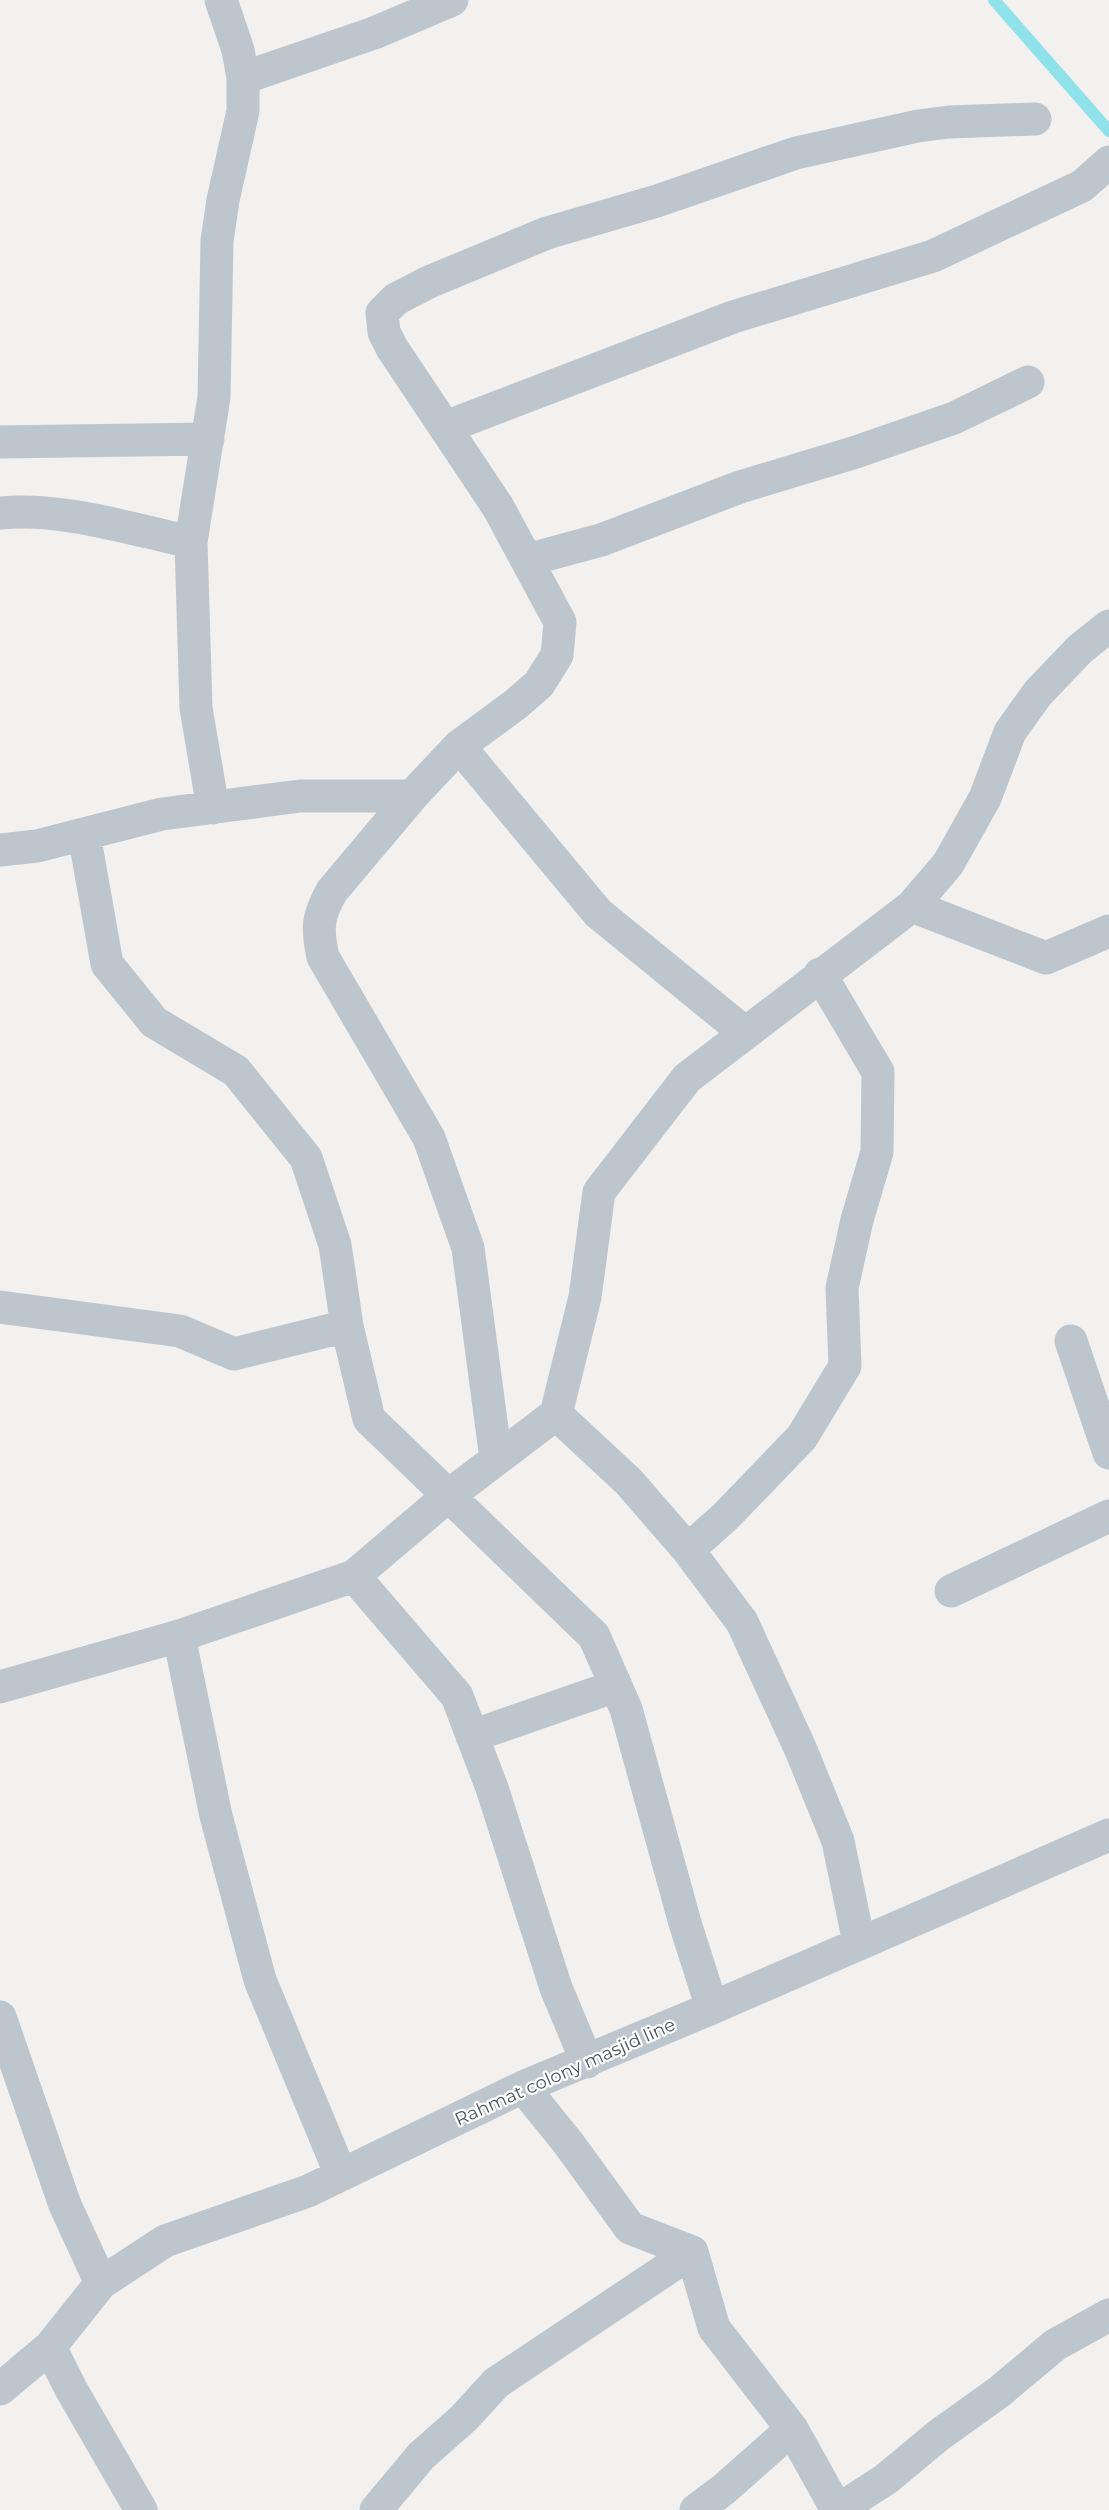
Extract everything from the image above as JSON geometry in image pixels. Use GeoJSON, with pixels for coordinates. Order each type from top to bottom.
{"type":"FeatureCollection","features":[{"type":"Feature","properties":{"kind":"street"},"geometry":{"type":"LineString","coordinates":[[213,808],[196,708],[191,542],[214,398],[217,241],[223,200],[243,111],[243,78],[238,50],[221,0]]}},
{"type":"Feature","properties":{"kind":"street"},"geometry":{"type":"LineString","coordinates":[[243,78],[374,33],[452,0]]}},
{"type":"Feature","properties":{"kind":"street"},"geometry":{"type":"LineString","coordinates":[[496,1460],[468,1248],[429,1138],[324,957],[317,930],[323,907],[332,891],[412,796],[459,746],[539,684],[557,655],[560,622],[498,507],[392,348],[384,332],[382,313],[396,299],[429,282],[547,233],[657,201],[796,153],[918,126],[949,122],[1035,119]]}},
{"type":"Feature","properties":{"kind":"street"},"geometry":{"type":"LineString","coordinates":[[446,427],[733,317],[933,256],[1082,186],[1109,162]]}},
{"type":"Feature","properties":{"kind":"street"},"geometry":{"type":"LineString","coordinates":[[527,560],[601,540],[740,487],[856,452],[954,418],[1028,382]]}},
{"type":"Feature","properties":{"kind":"street"},"geometry":{"type":"LineString","coordinates":[[0,442],[208,439]]}},
{"type":"Feature","properties":{"kind":"street"},"geometry":{"type":"LineString","coordinates":[[0,513],[13,512],[76,518],[191,542]]}},
{"type":"Feature","properties":{"kind":"street"},"geometry":{"type":"LineString","coordinates":[[0,1687],[179,1636],[354,1576],[448,1496],[556,1414],[585,1297],[599,1192],[687,1078],[744,1032],[912,906],[948,864],[985,798],[1010,732],[1038,693],[1080,649],[1109,626]]}},
{"type":"Feature","properties":{"kind":"street"},"geometry":{"type":"LineString","coordinates":[[459,746],[598,913],[744,1032]]}},
{"type":"Feature","properties":{"kind":"street"},"geometry":{"type":"LineString","coordinates":[[0,850],[37,846],[162,814],[300,795],[412,796]]}},
{"type":"Feature","properties":{"kind":"street"},"geometry":{"type":"LineString","coordinates":[[84,834],[107,964],[154,1022],[236,1071],[306,1158],[335,1245],[347,1326],[369,1419],[594,1636],[626,1709],[685,1923],[712,2008]]}},
{"type":"Feature","properties":{"kind":"street"},"geometry":{"type":"LineString","coordinates":[[912,906],[1046,958],[1109,931]]}},
{"type":"Feature","properties":{"kind":"street"},"geometry":{"type":"LineString","coordinates":[[688,1550],[726,1516],[802,1437],[845,1366],[842,1288],[857,1221],[877,1152],[878,1072],[820,974]]}},
{"type":"Feature","properties":{"kind":"street"},"geometry":{"type":"LineString","coordinates":[[0,1306],[180,1331],[234,1354],[347,1326]]}},
{"type":"Feature","properties":{"kind":"street"},"geometry":{"type":"LineString","coordinates":[[1071,1341],[1109,1453]]}},
{"type":"Feature","properties":{"kind":"street"},"geometry":{"type":"LineString","coordinates":[[556,1414],[630,1482],[688,1550],[742,1622],[801,1750],[838,1841],[859,1943]]}},
{"type":"Feature","properties":{"kind":"street"},"geometry":{"type":"LineString","coordinates":[[951,1591],[1109,1516]]}},
{"type":"Feature","properties":{"kind":"street"},"geometry":{"type":"LineString","coordinates":[[354,1576],[457,1696],[492,1788],[556,1988],[587,2062]]}},
{"type":"Feature","properties":{"kind":"street"},"geometry":{"type":"LineString","coordinates":[[179,1636],[216,1816],[260,1980],[341,2175]]}},
{"type":"Feature","properties":{"kind":"street"},"geometry":{"type":"LineString","coordinates":[[472,1736],[616,1686]]}},
{"type":"Feature","properties":{"kind":"street","name":"Rahmat colony masjid line"},"geometry":{"type":"LineString","coordinates":[[0,2389],[50,2347],[101,2283],[165,2241],[308,2191],[523,2086],[587,2062],[1109,1835]]}},
{"type":"Feature","properties":{"kind":"street"},"geometry":{"type":"LineString","coordinates":[[0,2017],[65,2205],[101,2283]]}},
{"type":"Feature","properties":{"kind":"street"},"geometry":{"type":"LineString","coordinates":[[523,2086],[569,2144],[630,2228],[692,2252]]}},
{"type":"Feature","properties":{"kind":"street"},"geometry":{"type":"LineString","coordinates":[[692,2252],[714,2328],[792,2429],[837,2510],[886,2479],[939,2435],[999,2392],[1055,2344],[1108,2316]]}},
{"type":"Feature","properties":{"kind":"street"},"geometry":{"type":"LineString","coordinates":[[376,2510],[421,2456],[464,2418],[496,2383],[692,2252]]}},
{"type":"Feature","properties":{"kind":"street"},"geometry":{"type":"LineString","coordinates":[[50,2347],[71,2389],[141,2510]]}},
{"type":"Feature","properties":{"kind":"street"},"geometry":{"type":"LineString","coordinates":[[696,2510],[723,2490],[792,2429]]}},
{"type":"Feature","properties":{"kind":"waterway"},"geometry":{"type":"LineString","coordinates":[[994,0],[1109,131]]}}]}
